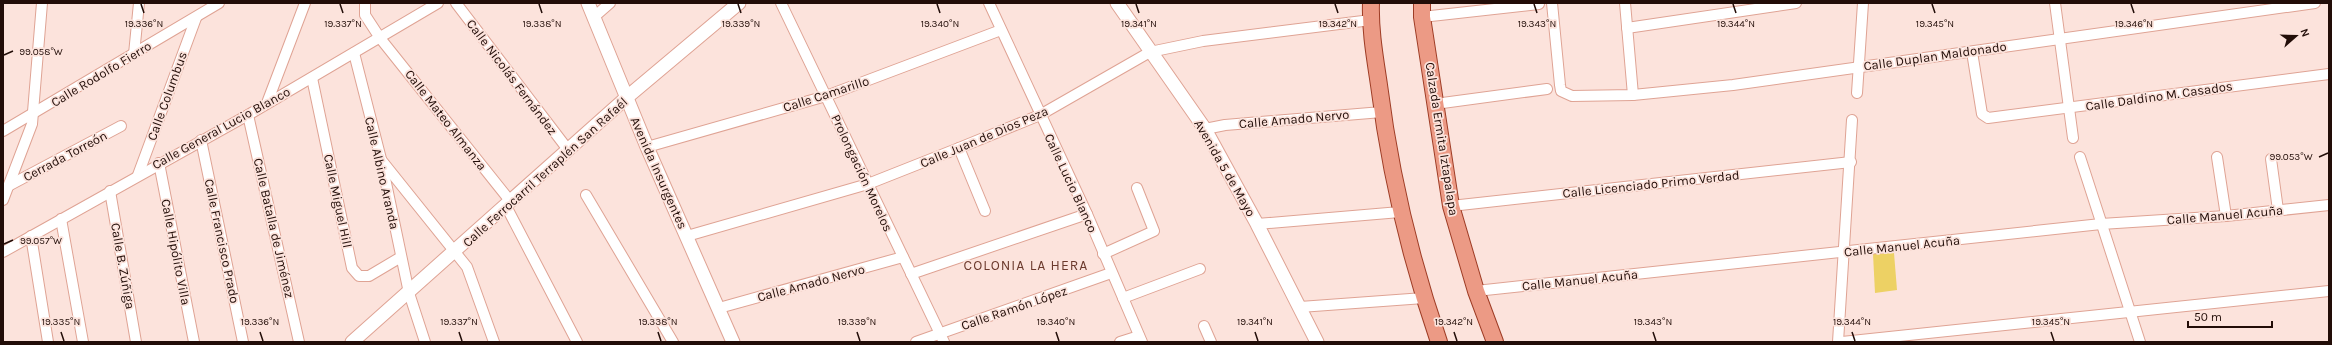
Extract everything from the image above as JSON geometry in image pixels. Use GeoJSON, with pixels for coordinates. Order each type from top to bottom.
{"type":"FeatureCollection","features":[{"type":"Feature","properties":{"kind":"main road"},"geometry":{"type":"LineString","coordinates":[[1370,3],[1370,20],[1382,112],[1400,212],[1424,298],[1439,342]]}},
{"type":"Feature","properties":{"kind":"main road","name":"Calzada Ermita Iztapalapa"},"geometry":{"type":"LineString","coordinates":[[1422,10],[1451,206],[1476,291],[1495,342]]}},
{"type":"Feature","properties":{"kind":"street"},"geometry":{"type":"LineString","coordinates":[[3,200],[32,124],[31,115],[42,3]]}},
{"type":"Feature","properties":{"kind":"street"},"geometry":{"type":"LineString","coordinates":[[134,54],[139,3]]}},
{"type":"Feature","properties":{"kind":"street","name":"Calle Rodolfo Fierro"},"geometry":{"type":"LineString","coordinates":[[3,131],[196,18],[206,7],[219,3]]}},
{"type":"Feature","properties":{"kind":"street"},"geometry":{"type":"LineString","coordinates":[[267,103],[305,3]]}},
{"type":"Feature","properties":{"kind":"street","name":"Calle Mateo Almanza"},"geometry":{"type":"LineString","coordinates":[[365,3],[365,15],[380,38],[508,204],[577,342]]}},
{"type":"Feature","properties":{"kind":"street","name":"Calle General Lucio Blanco"},"geometry":{"type":"LineString","coordinates":[[3,252],[159,163],[248,115],[438,3]]}},
{"type":"Feature","properties":{"kind":"street","name":"Calle Nicolás Fernández"},"geometry":{"type":"LineString","coordinates":[[456,3],[569,151]]}},
{"type":"Feature","properties":{"kind":"street","name":"Avenida Insurgentes"},"geometry":{"type":"LineString","coordinates":[[588,3],[626,98],[733,342]]}},
{"type":"Feature","properties":{"kind":"street"},"geometry":{"type":"LineString","coordinates":[[594,17],[610,3]]}},
{"type":"Feature","properties":{"kind":"street","name":"Calle Ferrocarril Terraplén San Rafaél"},"geometry":{"type":"LineString","coordinates":[[357,340],[569,151],[626,98],[739,3]]}},
{"type":"Feature","properties":{"kind":"street","name":"Prolongación Morelos"},"geometry":{"type":"LineString","coordinates":[[781,3],[942,338]]}},
{"type":"Feature","properties":{"kind":"street","name":"Calle Lucio Blanco"},"geometry":{"type":"LineString","coordinates":[[989,3],[1087,214],[1140,339]]}},
{"type":"Feature","properties":{"kind":"street","name":"Avenida 5 de Mayo"},"geometry":{"type":"LineString","coordinates":[[1117,3],[1150,52],[1206,129],[1257,224],[1317,342]]}},
{"type":"Feature","properties":{"kind":"street","name":"Calle Duplan Maldonado"},"geometry":{"type":"LineString","coordinates":[[1552,3],[1561,91],[1572,96],[1633,95],[1733,85],[2315,3]]}},
{"type":"Feature","properties":{"kind":"street"},"geometry":{"type":"LineString","coordinates":[[1624,3],[1633,95]]}},
{"type":"Feature","properties":{"kind":"street"},"geometry":{"type":"LineString","coordinates":[[1627,28],[1796,3]]}},
{"type":"Feature","properties":{"kind":"street"},"geometry":{"type":"LineString","coordinates":[[1857,93],[1863,3]]}},
{"type":"Feature","properties":{"kind":"street"},"geometry":{"type":"LineString","coordinates":[[2055,3],[2073,138]]}},
{"type":"Feature","properties":{"kind":"street"},"geometry":{"type":"LineString","coordinates":[[1422,10],[1539,4]]}},
{"type":"Feature","properties":{"kind":"street","name":"Calle Columbus"},"geometry":{"type":"LineString","coordinates":[[138,175],[196,18]]}},
{"type":"Feature","properties":{"kind":"street","name":"Calle Juan de Dios Peza"},"geometry":{"type":"LineString","coordinates":[[687,236],[868,184],[960,148],[1040,115],[1150,52],[1203,41],[1370,20]]}},
{"type":"Feature","properties":{"kind":"street","name":"Calle Camarillo"},"geometry":{"type":"LineString","coordinates":[[647,147],[826,96],[1001,30]]}},
{"type":"Feature","properties":{"kind":"street","name":"Calle Daldino M. Casados"},"geometry":{"type":"LineString","coordinates":[[1972,52],[1982,114],[1988,118],[2329,74]]}},
{"type":"Feature","properties":{"kind":"street","name":"Calle Albino Aranda"},"geometry":{"type":"LineString","coordinates":[[354,53],[380,159],[409,293],[425,342]]}},
{"type":"Feature","properties":{"kind":"street","name":"Calle Miguel Hill"},"geometry":{"type":"LineString","coordinates":[[312,78],[352,268],[359,276],[369,276],[401,257]]}},
{"type":"Feature","properties":{"kind":"street"},"geometry":{"type":"LineString","coordinates":[[1435,104],[1547,89]]}},
{"type":"Feature","properties":{"kind":"street","name":"Calle Amado Nervo"},"geometry":{"type":"LineString","coordinates":[[1206,129],[1225,124],[1382,112]]}},
{"type":"Feature","properties":{"kind":"street","name":"Calle Batalla de Jiménez"},"geometry":{"type":"LineString","coordinates":[[248,115],[299,342]]}},
{"type":"Feature","properties":{"kind":"street"},"geometry":{"type":"LineString","coordinates":[[1838,342],[1851,162],[1852,120]]}},
{"type":"Feature","properties":{"kind":"street","name":"Cerrada Torreón"},"geometry":{"type":"LineString","coordinates":[[10,185],[121,126]]}},
{"type":"Feature","properties":{"kind":"street","name":"Calle Francisco Prado"},"geometry":{"type":"LineString","coordinates":[[201,140],[243,342]]}},
{"type":"Feature","properties":{"kind":"street"},"geometry":{"type":"LineString","coordinates":[[960,148],[985,211]]}},
{"type":"Feature","properties":{"kind":"street"},"geometry":{"type":"LineString","coordinates":[[2080,157],[2140,342]]}},
{"type":"Feature","properties":{"kind":"street"},"geometry":{"type":"LineString","coordinates":[[2217,157],[2226,216]]}},
{"type":"Feature","properties":{"kind":"street"},"geometry":{"type":"LineString","coordinates":[[380,159],[467,267],[494,342]]}},
{"type":"Feature","properties":{"kind":"street"},"geometry":{"type":"LineString","coordinates":[[2271,160],[2278,210]]}},
{"type":"Feature","properties":{"kind":"street","name":"Calle Licenciado Primo Verdad"},"geometry":{"type":"LineString","coordinates":[[1451,206],[1851,162]]}},
{"type":"Feature","properties":{"kind":"street","name":"Calle Hipólito Villa"},"geometry":{"type":"LineString","coordinates":[[159,163],[194,342]]}},
{"type":"Feature","properties":{"kind":"street"},"geometry":{"type":"LineString","coordinates":[[1103,254],[1154,231],[1137,188]]}},
{"type":"Feature","properties":{"kind":"street","name":"Calle B. Zúñiga"},"geometry":{"type":"LineString","coordinates":[[110,191],[136,342]]}},
{"type":"Feature","properties":{"kind":"street"},"geometry":{"type":"LineString","coordinates":[[586,195],[673,342]]}},
{"type":"Feature","properties":{"kind":"street","name":"Calle Manuel Acuña"},"geometry":{"type":"LineString","coordinates":[[1476,291],[2101,224],[2226,216],[2329,205]]}},
{"type":"Feature","properties":{"kind":"street"},"geometry":{"type":"LineString","coordinates":[[1257,224],[1400,212]]}},
{"type":"Feature","properties":{"kind":"street"},"geometry":{"type":"LineString","coordinates":[[911,274],[1087,214]]}},
{"type":"Feature","properties":{"kind":"street"},"geometry":{"type":"LineString","coordinates":[[61,219],[83,342]]}},
{"type":"Feature","properties":{"kind":"street"},"geometry":{"type":"LineString","coordinates":[[31,236],[48,342]]}},
{"type":"Feature","properties":{"kind":"street","name":"Calle Amado Nervo"},"geometry":{"type":"LineString","coordinates":[[719,308],[903,257]]}},
{"type":"Feature","properties":{"kind":"street"},"geometry":{"type":"LineString","coordinates":[[1123,298],[1200,269]]}},
{"type":"Feature","properties":{"kind":"street","name":"Calle Ramón López"},"geometry":{"type":"LineString","coordinates":[[916,342],[942,338],[1111,273]]}},
{"type":"Feature","properties":{"kind":"street"},"geometry":{"type":"LineString","coordinates":[[1842,342],[2329,291]]}},
{"type":"Feature","properties":{"kind":"street"},"geometry":{"type":"LineString","coordinates":[[1300,307],[1424,298]]}},
{"type":"Feature","properties":{"kind":"street"},"geometry":{"type":"LineString","coordinates":[[1204,326],[1211,342]]}},
{"type":"Feature","properties":{"kind":"street"},"geometry":{"type":"LineString","coordinates":[[1120,342],[1140,339]]}},
{"type":"Feature","properties":{"kind":"shaded area"},"geometry":{"type":"Polygon","coordinates":[[[1894,253],[1897,290],[1875,293],[1873,254],[1894,253]]]}},
{"type":"Feature","properties":{"kind":"district","name":"COLONIA LA HERA"},"geometry":{"type":"Point","coordinates":[1026,265]}}]}
